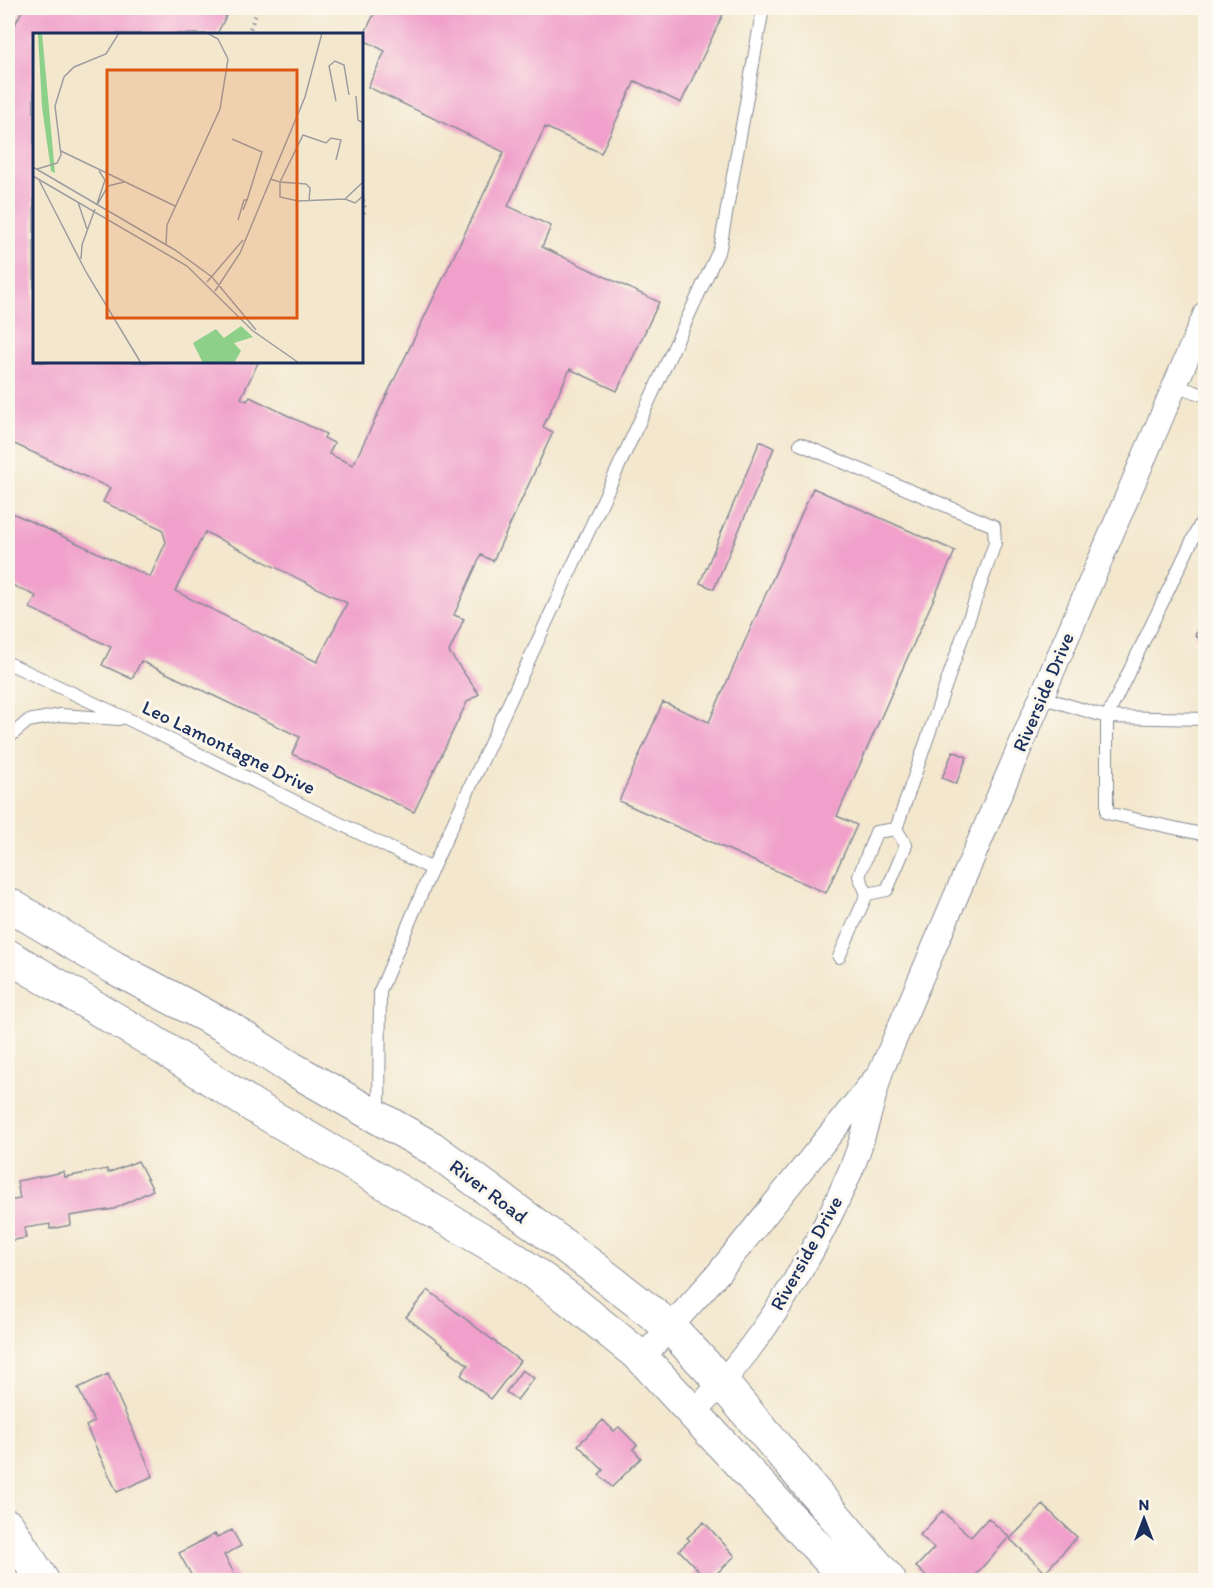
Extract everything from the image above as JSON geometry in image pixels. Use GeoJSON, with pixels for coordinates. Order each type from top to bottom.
{"type":"FeatureCollection","features":[{"type":"Feature","properties":{"kind":"main road","name":"River Road"},"geometry":{"type":"LineString","coordinates":[[8,904],[113,967],[227,1027],[291,1068],[432,1148],[593,1267],[670,1327],[723,1384],[890,1581]]}},
{"type":"Feature","properties":{"kind":"main road","name":"River Road"},"geometry":{"type":"LineString","coordinates":[[8,956],[147,1038],[255,1107],[512,1257],[642,1358],[848,1581]]}},
{"type":"Feature","properties":{"kind":"main road"},"geometry":{"type":"LineString","coordinates":[[8,1526],[42,1581]]}},
{"type":"Feature","properties":{"kind":"street","name":"Riverside Drive"},"geometry":{"type":"LineString","coordinates":[[693,1413],[723,1384],[756,1341],[802,1267],[846,1182],[881,1071],[1206,313]]}},
{"type":"Feature","properties":{"kind":"street","name":"Riverside Drive"},"geometry":{"type":"LineString","coordinates":[[642,1358],[716,1276],[881,1071]]}},
{"type":"Feature","properties":{"kind":"lane"},"geometry":{"type":"LineString","coordinates":[[379,1118],[380,991],[432,869],[720,248],[763,8]]}},
{"type":"Feature","properties":{"kind":"lane"},"geometry":{"type":"LineString","coordinates":[[1175,385],[1206,396]]}},
{"type":"Feature","properties":{"kind":"lane"},"geometry":{"type":"LineString","coordinates":[[800,444],[994,526],[995,543],[896,829]]}},
{"type":"Feature","properties":{"kind":"lane"},"geometry":{"type":"LineString","coordinates":[[1206,512],[1107,717],[1107,813],[1206,835]]}},
{"type":"Feature","properties":{"kind":"lane","name":"Leo Lamontagne Drive"},"geometry":{"type":"LineString","coordinates":[[8,663],[132,721],[432,869]]}},
{"type":"Feature","properties":{"kind":"lane"},"geometry":{"type":"LineString","coordinates":[[1041,697],[1107,717],[1206,719]]}},
{"type":"Feature","properties":{"kind":"lane"},"geometry":{"type":"LineString","coordinates":[[8,738],[28,721],[61,715],[132,721]]}},
{"type":"Feature","properties":{"kind":"lane"},"geometry":{"type":"LineString","coordinates":[[867,894],[887,890],[906,845],[896,829]]}},
{"type":"Feature","properties":{"kind":"lane"},"geometry":{"type":"LineString","coordinates":[[839,957],[867,894],[859,876],[876,832],[896,829]]}},
{"type":"Feature","properties":{"kind":"path"},"geometry":{"type":"LineString","coordinates":[[248,33],[258,8]]}},
{"type":"Feature","properties":{"kind":"path"},"geometry":{"type":"LineString","coordinates":[[363,199],[365,210],[363,214]]}},
{"type":"Feature","properties":{"kind":"building"},"geometry":{"type":"Polygon","coordinates":[[[23,8],[230,8],[218,33],[33,33],[33,363],[258,363],[241,398],[247,401],[250,397],[326,434],[324,438],[334,443],[329,454],[353,465],[504,152],[368,87],[385,51],[363,40],[377,8],[720,8],[725,10],[681,103],[635,81],[601,153],[545,127],[508,206],[551,226],[542,247],[659,302],[617,391],[570,369],[543,427],[553,432],[493,561],[481,555],[454,615],[464,619],[449,652],[479,694],[467,702],[414,812],[292,754],[300,737],[141,661],[132,679],[102,665],[111,647],[30,608],[36,596],[8,583],[8,511],[150,577],[166,542],[162,529],[103,502],[110,488],[8,441],[8,40],[23,8]],[[205,532],[175,591],[317,662],[347,603],[205,532]]]}},
{"type":"Feature","properties":{"kind":"building"},"geometry":{"type":"Polygon","coordinates":[[[760,441],[774,448],[714,589],[700,583],[760,441]]]}},
{"type":"Feature","properties":{"kind":"building"},"geometry":{"type":"Polygon","coordinates":[[[813,488],[955,551],[837,816],[857,825],[826,893],[619,801],[663,702],[709,722],[813,488]]]}},
{"type":"Feature","properties":{"kind":"building"},"geometry":{"type":"Polygon","coordinates":[[[1206,610],[1206,641],[1195,636],[1206,610]]]}},
{"type":"Feature","properties":{"kind":"building"},"geometry":{"type":"Polygon","coordinates":[[[953,751],[967,757],[956,784],[942,778],[953,751]]]}},
{"type":"Feature","properties":{"kind":"building"},"geometry":{"type":"Polygon","coordinates":[[[138,1161],[153,1190],[114,1209],[70,1216],[71,1225],[50,1229],[50,1224],[24,1228],[26,1238],[8,1241],[8,1201],[20,1199],[17,1181],[64,1172],[65,1177],[107,1169],[108,1173],[138,1161]]]}},
{"type":"Feature","properties":{"kind":"building"},"geometry":{"type":"Polygon","coordinates":[[[428,1290],[520,1361],[491,1399],[461,1375],[468,1365],[406,1317],[428,1290]]]}},
{"type":"Feature","properties":{"kind":"building"},"geometry":{"type":"Polygon","coordinates":[[[522,1370],[534,1378],[517,1400],[506,1392],[522,1370]]]}},
{"type":"Feature","properties":{"kind":"building"},"geometry":{"type":"Polygon","coordinates":[[[108,1374],[153,1476],[117,1492],[86,1426],[94,1422],[78,1388],[108,1374]]]}},
{"type":"Feature","properties":{"kind":"building"},"geometry":{"type":"Polygon","coordinates":[[[603,1420],[614,1431],[619,1427],[637,1445],[633,1449],[641,1458],[612,1487],[599,1475],[603,1470],[578,1445],[603,1420]]]}},
{"type":"Feature","properties":{"kind":"building"},"geometry":{"type":"Polygon","coordinates":[[[1043,1505],[1077,1537],[1045,1572],[1010,1539],[1043,1505]]]}},
{"type":"Feature","properties":{"kind":"building"},"geometry":{"type":"Polygon","coordinates":[[[942,1511],[971,1537],[988,1518],[1009,1537],[971,1580],[931,1580],[916,1567],[934,1548],[920,1535],[942,1511]]]}},
{"type":"Feature","properties":{"kind":"building"},"geometry":{"type":"Polygon","coordinates":[[[704,1522],[735,1556],[714,1576],[717,1580],[696,1580],[692,1576],[698,1570],[679,1550],[690,1540],[687,1538],[704,1522]]]}},
{"type":"Feature","properties":{"kind":"building"},"geometry":{"type":"Polygon","coordinates":[[[232,1530],[241,1546],[224,1555],[238,1580],[194,1580],[179,1553],[215,1534],[217,1537],[232,1530]]]}}]}
